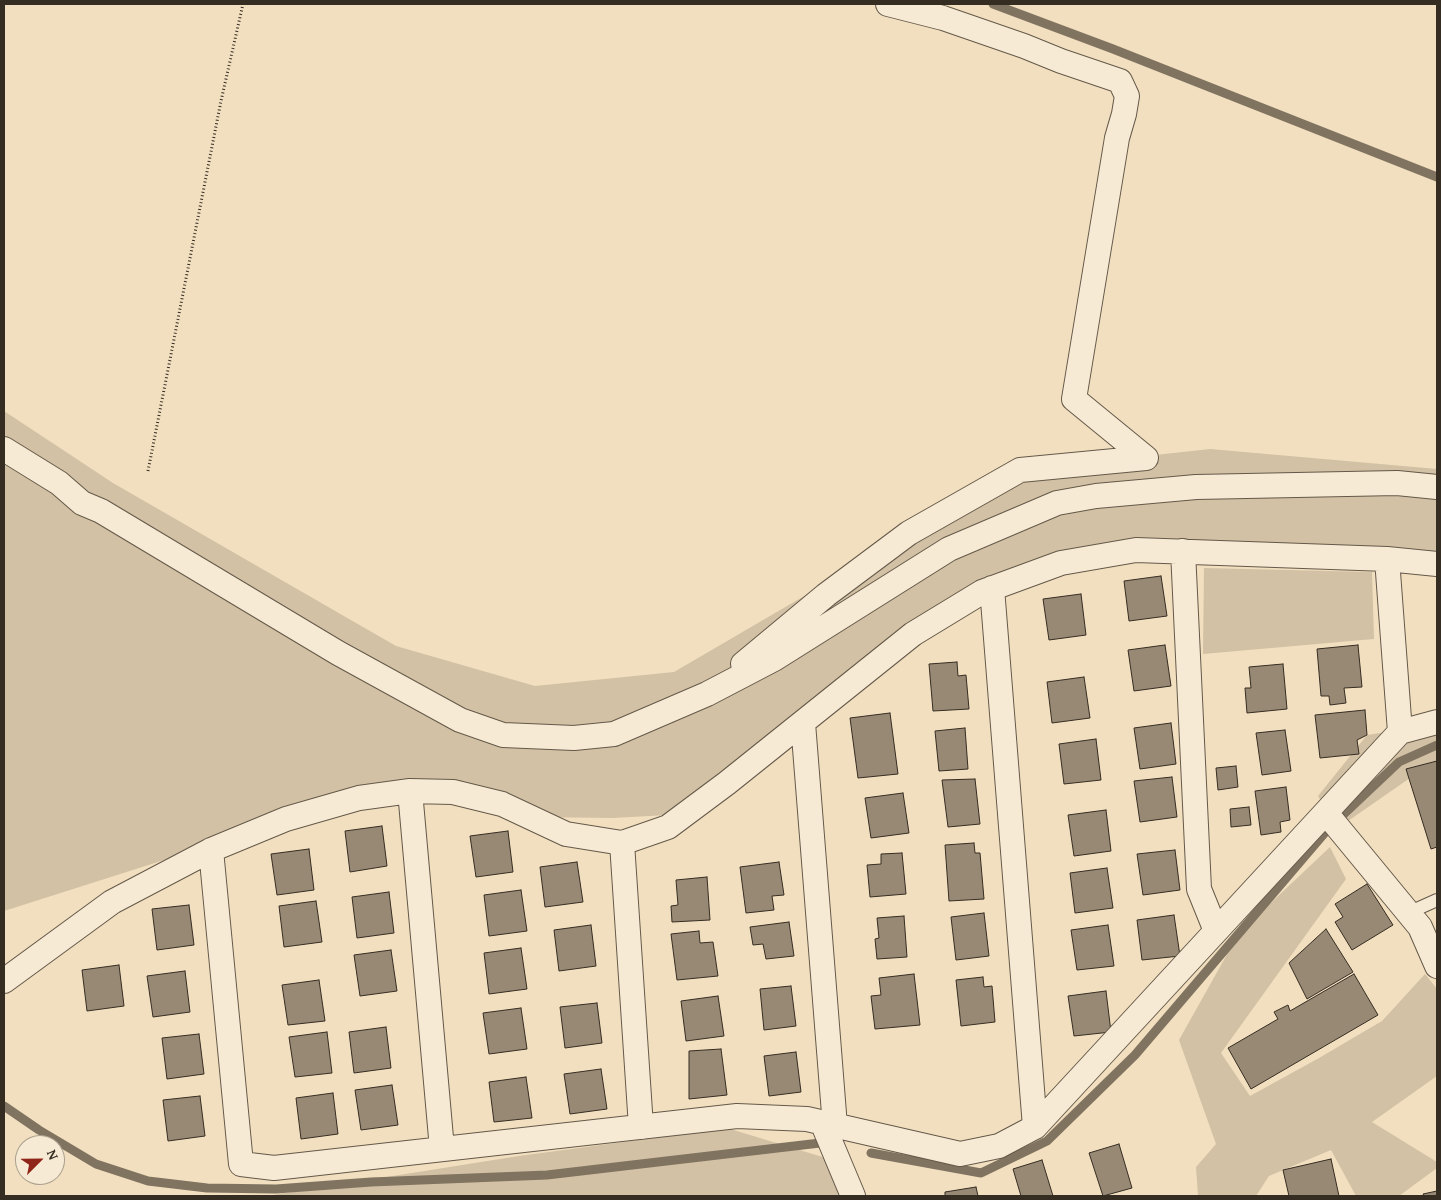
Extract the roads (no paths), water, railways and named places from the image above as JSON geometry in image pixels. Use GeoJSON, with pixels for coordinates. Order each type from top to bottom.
{"type":"FeatureCollection","features":[{"type":"Feature","properties":{"kind":"street"},"geometry":{"type":"LineString","coordinates":[[707,694],[826,595],[903,537],[938,515],[1020,470],[1146,458],[1074,399],[1116,138],[1124,114],[1127,96],[1120,81],[943,18],[888,4]]}},
{"type":"Feature","properties":{"kind":"street"},"geometry":{"type":"LineString","coordinates":[[4,450],[59,484],[82,503],[101,512],[338,653],[460,720],[503,735],[574,738],[614,734],[707,694],[774,659],[949,549],[1057,503],[1096,496],[1196,487],[1397,483],[1437,487]]}},
{"type":"Feature","properties":{"kind":"street"},"geometry":{"type":"LineString","coordinates":[[4,981],[112,902],[210,850],[296,817],[359,798],[410,791],[453,792],[502,804],[566,834],[622,843],[668,827],[727,783],[913,634],[982,592],[1061,563],[1136,550],[1387,559],[1437,564]]}},
{"type":"Feature","properties":{"kind":"street"},"geometry":{"type":"LineString","coordinates":[[1183,551],[1199,889],[1216,931]]}},
{"type":"Feature","properties":{"kind":"street"},"geometry":{"type":"LineString","coordinates":[[1387,559],[1400,732]]}},
{"type":"Feature","properties":{"kind":"street"},"geometry":{"type":"LineString","coordinates":[[992,588],[1035,1127]]}},
{"type":"Feature","properties":{"kind":"street"},"geometry":{"type":"LineString","coordinates":[[210,850],[241,1164],[274,1168],[737,1116],[807,1119],[960,1154],[999,1146],[1035,1127],[1216,931],[1331,819],[1400,732],[1437,722]]}},
{"type":"Feature","properties":{"kind":"street"},"geometry":{"type":"LineString","coordinates":[[803,723],[828,1124],[854,1196]]}},
{"type":"Feature","properties":{"kind":"street"},"geometry":{"type":"LineString","coordinates":[[410,791],[442,1149]]}},
{"type":"Feature","properties":{"kind":"street"},"geometry":{"type":"LineString","coordinates":[[1331,819],[1420,927],[1437,966]]}},
{"type":"Feature","properties":{"kind":"street"},"geometry":{"type":"LineString","coordinates":[[622,843],[641,1127]]}},
{"type":"Feature","properties":{"kind":"lane"},"geometry":{"type":"LineString","coordinates":[[1408,913],[1437,900]]}},
{"type":"Feature","properties":{"kind":"waterway"},"geometry":{"type":"LineString","coordinates":[[993,4],[1113,49],[1437,177]]}},
{"type":"Feature","properties":{"kind":"waterway"},"geometry":{"type":"LineString","coordinates":[[871,1153],[981,1173],[1047,1141],[1135,1055],[1328,829],[1399,762],[1437,745]]}},
{"type":"Feature","properties":{"kind":"waterway"},"geometry":{"type":"LineString","coordinates":[[4,1106],[39,1130],[96,1164],[148,1181],[207,1188],[276,1189],[371,1182],[547,1175],[820,1143]]}}]}
